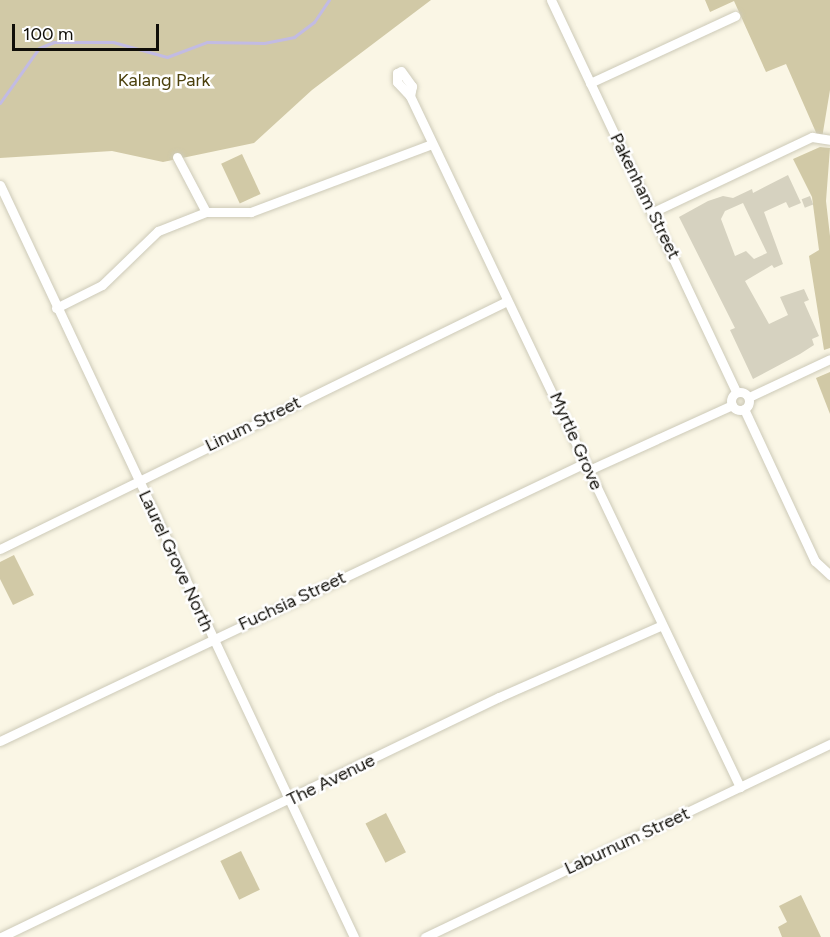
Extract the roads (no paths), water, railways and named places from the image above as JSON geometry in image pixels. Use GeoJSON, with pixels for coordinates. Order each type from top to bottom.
{"type":"FeatureCollection","features":[{"type":"Feature","properties":{"kind":"street","name":"Pakenham Street"},"geometry":{"type":"LineString","coordinates":[[551,0],[736,392]]}},
{"type":"Feature","properties":{"kind":"street"},"geometry":{"type":"LineString","coordinates":[[590,83],[735,16]]}},
{"type":"Feature","properties":{"kind":"street","name":"Myrtle Grove"},"geometry":{"type":"LineString","coordinates":[[410,96],[507,301],[539,360],[740,787]]}},
{"type":"Feature","properties":{"kind":"street"},"geometry":{"type":"LineString","coordinates":[[653,212],[812,137],[830,140]]}},
{"type":"Feature","properties":{"kind":"street"},"geometry":{"type":"LineString","coordinates":[[56,308],[102,285],[158,231],[206,212],[251,212],[432,144]]}},
{"type":"Feature","properties":{"kind":"street"},"geometry":{"type":"LineString","coordinates":[[177,157],[206,212]]}},
{"type":"Feature","properties":{"kind":"street","name":"Laurel Grove North"},"geometry":{"type":"LineString","coordinates":[[0,185],[354,937]]}},
{"type":"Feature","properties":{"kind":"street","name":"Linum Street"},"geometry":{"type":"LineString","coordinates":[[0,549],[137,479],[507,301]]}},
{"type":"Feature","properties":{"kind":"street"},"geometry":{"type":"LineString","coordinates":[[744,409],[749,397],[830,358]]}},
{"type":"Feature","properties":{"kind":"street"},"geometry":{"type":"LineString","coordinates":[[749,397],[736,392],[732,405],[744,409],[815,561],[830,575]]}},
{"type":"Feature","properties":{"kind":"street","name":"Fuchsia Street"},"geometry":{"type":"LineString","coordinates":[[0,741],[213,639],[587,466],[732,405]]}},
{"type":"Feature","properties":{"kind":"street","name":"The Avenue"},"geometry":{"type":"LineString","coordinates":[[1,937],[289,802],[500,697],[662,625]]}},
{"type":"Feature","properties":{"kind":"street","name":"Laburnum Street"},"geometry":{"type":"LineString","coordinates":[[425,937],[830,744]]}},
{"type":"Feature","properties":{"kind":"waterway"},"geometry":{"type":"LineString","coordinates":[[0,103],[39,48],[54,42],[113,42],[167,57],[207,42],[264,43],[294,37],[314,22],[329,0]]}},
{"type":"Feature","properties":{"kind":"park label","name":"Kalang Park"},"geometry":{"type":"Point","coordinates":[164,80]}}]}
